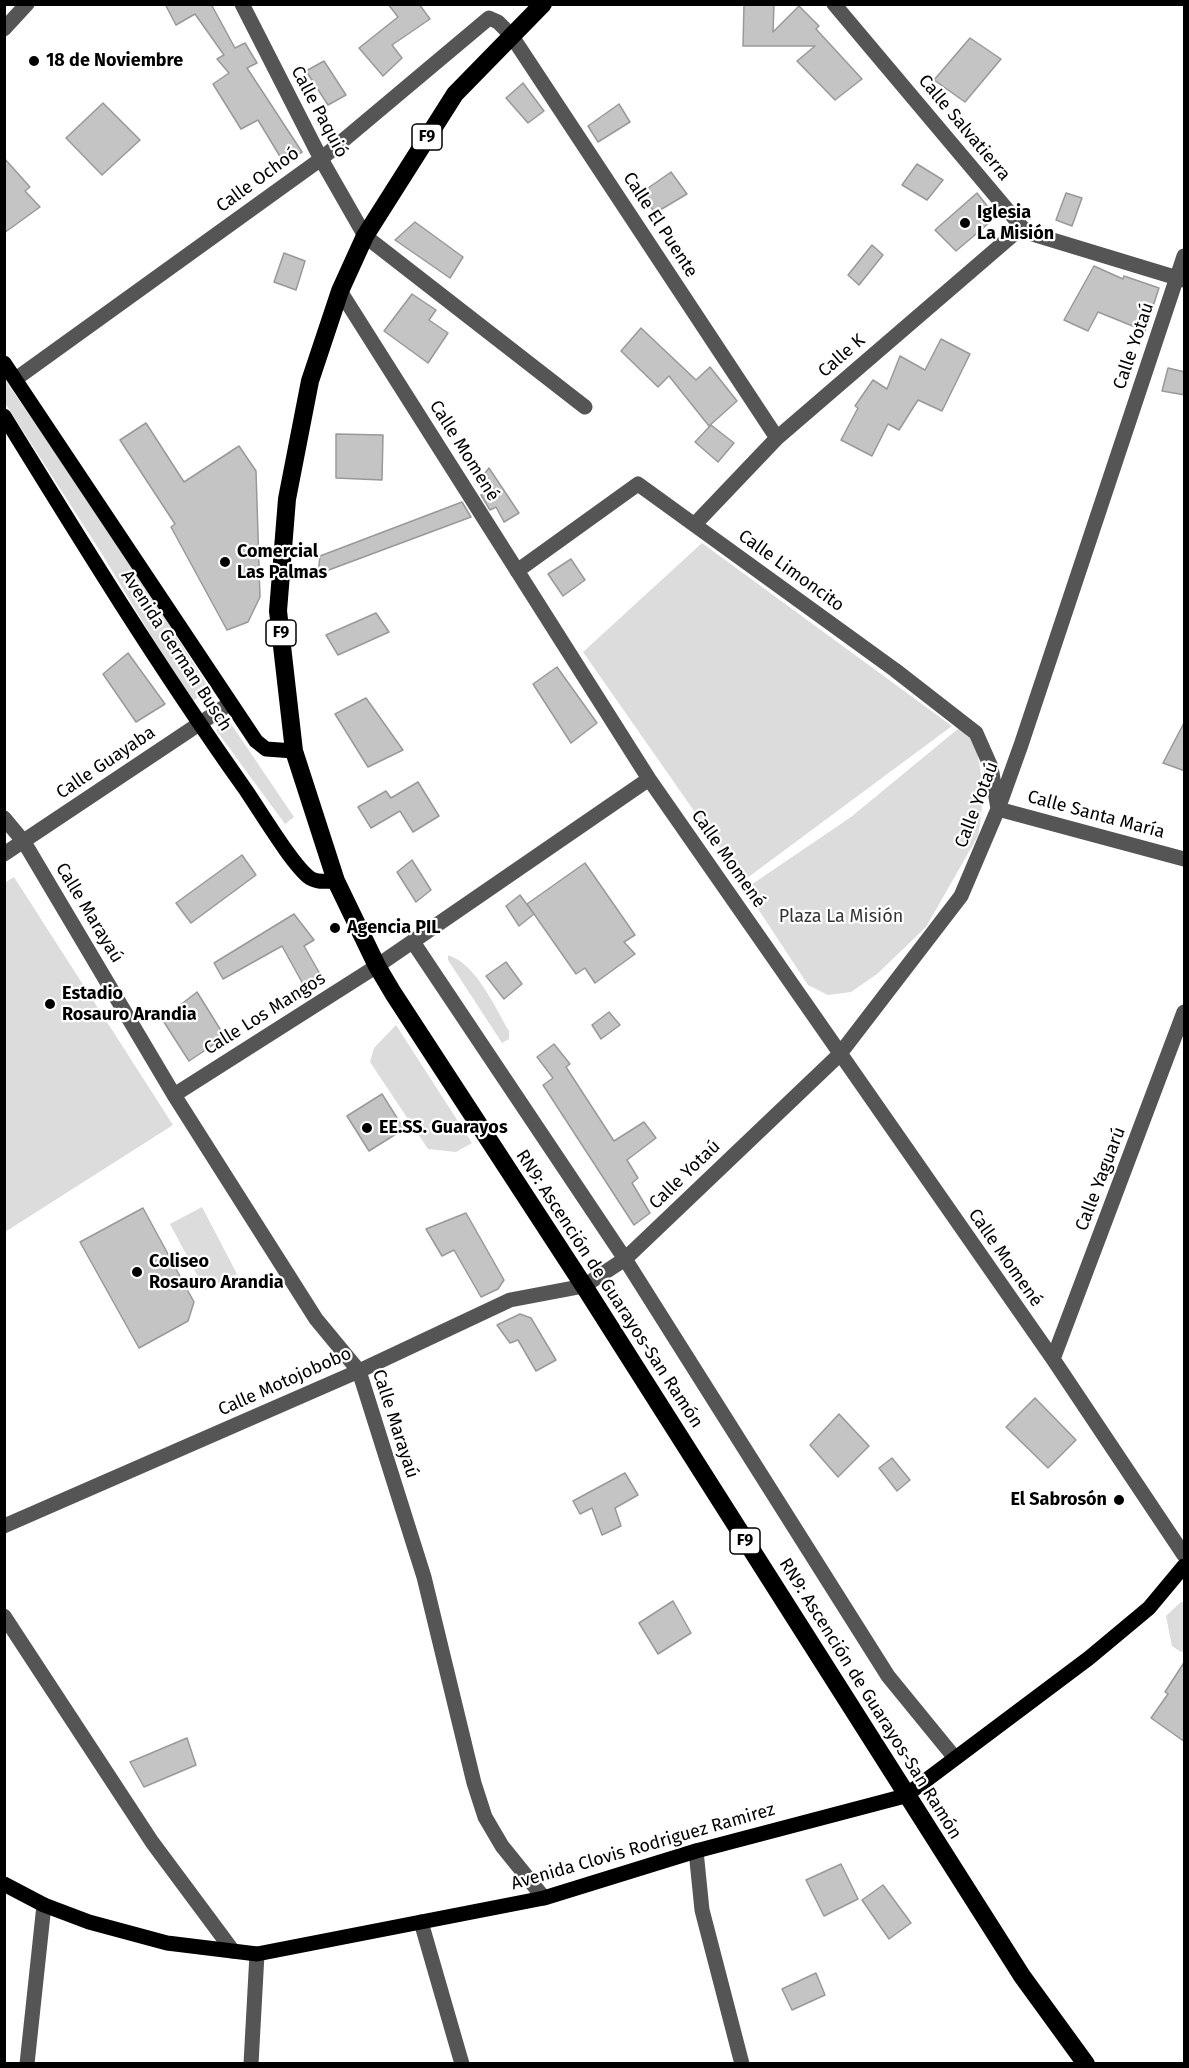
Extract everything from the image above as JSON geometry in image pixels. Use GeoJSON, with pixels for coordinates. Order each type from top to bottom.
{"type":"FeatureCollection","features":[{"type":"Feature","properties":{"kind":"highway","name":"RN9: Ascención de Guarayos-San Ramón"},"geometry":{"type":"LineString","coordinates":[[543,4],[456,94],[365,236],[340,291],[310,381],[287,499],[278,611],[294,751],[336,881],[377,966],[584,1286],[1022,1976],[1086,2064]]}},
{"type":"Feature","properties":{"kind":"main road","name":"Avenida German Busch"},"geometry":{"type":"LineString","coordinates":[[4,363],[17,378],[229,704],[266,749],[294,751]]}},
{"type":"Feature","properties":{"kind":"main road","name":"Avenida German Busch"},"geometry":{"type":"LineString","coordinates":[[4,416],[199,724],[310,878],[320,882],[336,881]]}},
{"type":"Feature","properties":{"kind":"main road","name":"Avenida Clovis Rodriguez Ramirez"},"geometry":{"type":"LineString","coordinates":[[4,1884],[44,1905],[89,1922],[167,1942],[257,1954],[544,1899],[696,1851],[906,1796],[1089,1658],[1149,1608],[1185,1566]]}},
{"type":"Feature","properties":{"kind":"street"},"geometry":{"type":"LineString","coordinates":[[4,29],[27,4]]}},
{"type":"Feature","properties":{"kind":"street","name":"Calle Paquió"},"geometry":{"type":"LineString","coordinates":[[242,4],[321,159],[365,236]]}},
{"type":"Feature","properties":{"kind":"street","name":"Calle Salvatierra"},"geometry":{"type":"LineString","coordinates":[[834,4],[1026,232],[1181,279]]}},
{"type":"Feature","properties":{"kind":"street","name":"Calle Ochoó"},"geometry":{"type":"LineString","coordinates":[[17,378],[321,159],[489,18],[498,22],[511,35]]}},
{"type":"Feature","properties":{"kind":"street","name":"Calle El Puente"},"geometry":{"type":"LineString","coordinates":[[511,35],[777,438]]}},
{"type":"Feature","properties":{"kind":"street","name":"Calle K"},"geometry":{"type":"LineString","coordinates":[[696,523],[777,438],[1022,227]]}},
{"type":"Feature","properties":{"kind":"street"},"geometry":{"type":"LineString","coordinates":[[365,236],[585,407]]}},
{"type":"Feature","properties":{"kind":"street","name":"Calle Yotaú"},"geometry":{"type":"LineString","coordinates":[[584,1286],[625,1259],[839,1055],[961,896],[998,809],[1181,279],[1185,256]]}},
{"type":"Feature","properties":{"kind":"street","name":"Calle Momené"},"geometry":{"type":"LineString","coordinates":[[340,291],[649,779],[839,1055],[1053,1359],[1185,1555]]}},
{"type":"Feature","properties":{"kind":"street","name":"Calle Limoncito"},"geometry":{"type":"LineString","coordinates":[[517,571],[638,484],[696,523],[727,550],[895,670],[976,734],[991,768],[998,809]]}},
{"type":"Feature","properties":{"kind":"street","name":"Calle Guayaba"},"geometry":{"type":"LineString","coordinates":[[4,854],[229,704]]}},
{"type":"Feature","properties":{"kind":"street","name":"Calle Los Mangos"},"geometry":{"type":"LineString","coordinates":[[174,1095],[377,966],[649,779]]}},
{"type":"Feature","properties":{"kind":"street","name":"Calle Santa María"},"geometry":{"type":"LineString","coordinates":[[998,809],[1185,860]]}},
{"type":"Feature","properties":{"kind":"street","name":"Calle Marayaú"},"geometry":{"type":"LineString","coordinates":[[4,818],[24,842],[174,1095],[316,1319],[359,1371],[424,1577],[474,1783],[485,1816],[502,1846],[544,1899]]}},
{"type":"Feature","properties":{"kind":"street"},"geometry":{"type":"LineString","coordinates":[[413,942],[625,1259],[888,1676],[955,1758]]}},
{"type":"Feature","properties":{"kind":"street","name":"Calle Yaguarú"},"geometry":{"type":"LineString","coordinates":[[1053,1359],[1185,1012]]}},
{"type":"Feature","properties":{"kind":"street","name":"Calle Motojobobo"},"geometry":{"type":"LineString","coordinates":[[4,1526],[359,1371],[510,1300],[584,1286]]}},
{"type":"Feature","properties":{"kind":"street"},"geometry":{"type":"LineString","coordinates":[[4,1616],[152,1842],[233,1951]]}},
{"type":"Feature","properties":{"kind":"street"},"geometry":{"type":"LineString","coordinates":[[696,1851],[702,1910],[742,2064]]}},
{"type":"Feature","properties":{"kind":"street"},"geometry":{"type":"LineString","coordinates":[[27,2064],[44,1905]]}},
{"type":"Feature","properties":{"kind":"street"},"geometry":{"type":"LineString","coordinates":[[421,1922],[462,2064]]}},
{"type":"Feature","properties":{"kind":"street"},"geometry":{"type":"LineString","coordinates":[[251,2064],[257,1954]]}},
{"type":"Feature","properties":{"kind":"green space"},"geometry":{"type":"Polygon","coordinates":[[[4,378],[135,570],[210,690],[191,702],[102,554],[5,403],[4,378]]]}},
{"type":"Feature","properties":{"kind":"green space"},"geometry":{"type":"Polygon","coordinates":[[[702,543],[952,726],[743,881],[583,652],[702,543]]]}},
{"type":"Feature","properties":{"kind":"green space"},"geometry":{"type":"Polygon","coordinates":[[[229,721],[294,817],[285,824],[216,730],[229,721]]]}},
{"type":"Feature","properties":{"kind":"green space","name":"Plaza La Misión"},"geometry":{"type":"Polygon","coordinates":[[[959,728],[973,742],[977,752],[982,788],[980,826],[978,836],[926,927],[877,974],[851,992],[828,995],[808,985],[745,889],[851,817],[959,728]]]}},
{"type":"Feature","properties":{"kind":"green space","name":"Estadio Rosauro Arandia"},"geometry":{"type":"Polygon","coordinates":[[[14,877],[173,1125],[5,1232],[4,883],[14,877]]]}},
{"type":"Feature","properties":{"kind":"green space"},"geometry":{"type":"Polygon","coordinates":[[[448,955],[468,968],[484,987],[509,1031],[509,1039],[502,1043],[448,960],[448,955]]]}},
{"type":"Feature","properties":{"kind":"green space"},"geometry":{"type":"Polygon","coordinates":[[[396,1025],[472,1143],[456,1152],[428,1149],[370,1062],[374,1048],[396,1025]]]}},
{"type":"Feature","properties":{"kind":"green space"},"geometry":{"type":"Polygon","coordinates":[[[202,1207],[237,1274],[205,1290],[170,1224],[202,1207]]]}},
{"type":"Feature","properties":{"kind":"green space"},"geometry":{"type":"Polygon","coordinates":[[[1181,1602],[1184,1602],[1184,1651],[1181,1652],[1172,1646],[1166,1616],[1181,1602]]]}},
{"type":"Feature","properties":{"kind":"building"},"geometry":{"type":"Polygon","coordinates":[[[165,4],[211,4],[235,48],[245,43],[257,63],[247,68],[302,152],[284,163],[258,120],[241,129],[213,84],[229,73],[217,59],[224,55],[195,14],[176,25],[165,4]]]}},
{"type":"Feature","properties":{"kind":"building"},"geometry":{"type":"Polygon","coordinates":[[[388,4],[419,4],[430,19],[392,45],[402,58],[383,76],[359,48],[398,17],[388,4]]]}},
{"type":"Feature","properties":{"kind":"building"},"geometry":{"type":"Polygon","coordinates":[[[744,4],[774,4],[773,32],[799,6],[819,26],[816,29],[862,79],[835,100],[797,61],[815,46],[743,46],[744,4]]]}},
{"type":"Feature","properties":{"kind":"building"},"geometry":{"type":"Polygon","coordinates":[[[970,38],[1001,59],[965,102],[934,80],[970,38]]]}},
{"type":"Feature","properties":{"kind":"building"},"geometry":{"type":"Polygon","coordinates":[[[324,61],[346,95],[328,105],[306,71],[324,61]]]}},
{"type":"Feature","properties":{"kind":"building"},"geometry":{"type":"Polygon","coordinates":[[[523,83],[544,111],[528,123],[506,98],[523,83]]]}},
{"type":"Feature","properties":{"kind":"building"},"geometry":{"type":"Polygon","coordinates":[[[103,103],[140,140],[102,175],[66,138],[103,103]]]}},
{"type":"Feature","properties":{"kind":"building"},"geometry":{"type":"Polygon","coordinates":[[[619,104],[630,122],[598,142],[588,126],[619,104]]]}},
{"type":"Feature","properties":{"kind":"building"},"geometry":{"type":"Polygon","coordinates":[[[4,158],[30,187],[25,191],[40,207],[4,233],[4,158]]]}},
{"type":"Feature","properties":{"kind":"building"},"geometry":{"type":"Polygon","coordinates":[[[917,164],[943,180],[927,200],[902,185],[917,164]]]}},
{"type":"Feature","properties":{"kind":"building"},"geometry":{"type":"Polygon","coordinates":[[[671,172],[687,194],[655,213],[641,193],[671,172]]]}},
{"type":"Feature","properties":{"kind":"building","name":"Iglesia La Misión"},"geometry":{"type":"Polygon","coordinates":[[[977,193],[996,217],[956,251],[935,230],[977,193]]]}},
{"type":"Feature","properties":{"kind":"building"},"geometry":{"type":"Polygon","coordinates":[[[1066,193],[1082,198],[1072,226],[1056,220],[1066,193]]]}},
{"type":"Feature","properties":{"kind":"building"},"geometry":{"type":"Polygon","coordinates":[[[415,222],[463,257],[450,278],[395,240],[415,222]]]}},
{"type":"Feature","properties":{"kind":"building"},"geometry":{"type":"Polygon","coordinates":[[[872,245],[883,255],[859,285],[848,275],[872,245]]]}},
{"type":"Feature","properties":{"kind":"building"},"geometry":{"type":"Polygon","coordinates":[[[284,253],[305,261],[296,290],[274,282],[284,253]]]}},
{"type":"Feature","properties":{"kind":"building"},"geometry":{"type":"Polygon","coordinates":[[[1094,266],[1123,279],[1124,276],[1159,288],[1145,331],[1098,312],[1088,331],[1064,320],[1094,266]]]}},
{"type":"Feature","properties":{"kind":"building"},"geometry":{"type":"Polygon","coordinates":[[[412,294],[436,310],[429,320],[448,333],[428,363],[384,331],[412,294]]]}},
{"type":"Feature","properties":{"kind":"building"},"geometry":{"type":"Polygon","coordinates":[[[641,328],[696,380],[710,367],[737,401],[709,426],[669,376],[658,387],[621,351],[641,328]]]}},
{"type":"Feature","properties":{"kind":"building"},"geometry":{"type":"Polygon","coordinates":[[[941,339],[970,354],[942,411],[918,400],[899,430],[888,424],[872,456],[841,440],[858,408],[855,406],[873,380],[887,389],[900,356],[925,370],[941,339]]]}},
{"type":"Feature","properties":{"kind":"building"},"geometry":{"type":"Polygon","coordinates":[[[1168,368],[1185,372],[1185,395],[1162,391],[1168,368]]]}},
{"type":"Feature","properties":{"kind":"building","name":"Comercial Las Palmas"},"geometry":{"type":"Polygon","coordinates":[[[146,423],[184,482],[239,446],[256,471],[260,597],[248,622],[227,630],[171,527],[175,524],[120,440],[146,423]]]}},
{"type":"Feature","properties":{"kind":"building"},"geometry":{"type":"Polygon","coordinates":[[[711,425],[734,443],[718,462],[695,442],[711,425]]]}},
{"type":"Feature","properties":{"kind":"building"},"geometry":{"type":"Polygon","coordinates":[[[336,434],[383,435],[382,480],[336,478],[336,434]]]}},
{"type":"Feature","properties":{"kind":"building"},"geometry":{"type":"Polygon","coordinates":[[[489,468],[519,513],[504,522],[496,507],[490,510],[481,495],[486,493],[478,482],[489,468]]]}},
{"type":"Feature","properties":{"kind":"building"},"geometry":{"type":"Polygon","coordinates":[[[462,502],[471,517],[318,574],[320,556],[462,502]]]}},
{"type":"Feature","properties":{"kind":"building"},"geometry":{"type":"Polygon","coordinates":[[[571,559],[585,580],[563,596],[548,574],[571,559]]]}},
{"type":"Feature","properties":{"kind":"building"},"geometry":{"type":"Polygon","coordinates":[[[376,613],[389,632],[338,655],[326,635],[376,613]]]}},
{"type":"Feature","properties":{"kind":"building"},"geometry":{"type":"Polygon","coordinates":[[[128,653],[165,704],[136,722],[103,674],[128,653]]]}},
{"type":"Feature","properties":{"kind":"building"},"geometry":{"type":"Polygon","coordinates":[[[557,667],[597,723],[571,743],[533,684],[557,667]]]}},
{"type":"Feature","properties":{"kind":"building"},"geometry":{"type":"Polygon","coordinates":[[[366,698],[403,750],[368,767],[335,714],[366,698]]]}},
{"type":"Feature","properties":{"kind":"building"},"geometry":{"type":"Polygon","coordinates":[[[1185,721],[1185,771],[1163,763],[1185,721]]]}},
{"type":"Feature","properties":{"kind":"building"},"geometry":{"type":"Polygon","coordinates":[[[418,782],[439,816],[413,832],[400,811],[371,828],[358,807],[386,791],[391,798],[418,782]]]}},
{"type":"Feature","properties":{"kind":"building"},"geometry":{"type":"Polygon","coordinates":[[[242,855],[256,875],[191,923],[176,903],[242,855]]]}},
{"type":"Feature","properties":{"kind":"building"},"geometry":{"type":"Polygon","coordinates":[[[412,860],[431,890],[416,902],[397,872],[412,860]]]}},
{"type":"Feature","properties":{"kind":"building"},"geometry":{"type":"Polygon","coordinates":[[[585,863],[635,935],[624,942],[635,954],[595,983],[585,968],[576,974],[527,904],[585,863]]]}},
{"type":"Feature","properties":{"kind":"building"},"geometry":{"type":"Polygon","coordinates":[[[520,895],[534,914],[519,926],[506,906],[520,895]]]}},
{"type":"Feature","properties":{"kind":"building"},"geometry":{"type":"Polygon","coordinates":[[[294,914],[314,940],[304,946],[320,974],[303,984],[282,946],[223,979],[214,963],[294,914]]]}},
{"type":"Feature","properties":{"kind":"building"},"geometry":{"type":"Polygon","coordinates":[[[506,962],[522,984],[504,999],[486,976],[506,962]]]}},
{"type":"Feature","properties":{"kind":"building"},"geometry":{"type":"Polygon","coordinates":[[[197,992],[225,1037],[189,1061],[162,1019],[197,992]]]}},
{"type":"Feature","properties":{"kind":"building"},"geometry":{"type":"Polygon","coordinates":[[[609,1012],[620,1025],[601,1039],[592,1025],[609,1012]]]}},
{"type":"Feature","properties":{"kind":"building"},"geometry":{"type":"Polygon","coordinates":[[[554,1044],[570,1064],[566,1067],[614,1141],[644,1122],[656,1138],[627,1160],[638,1178],[632,1183],[650,1213],[634,1225],[543,1085],[553,1078],[537,1057],[554,1044]]]}},
{"type":"Feature","properties":{"kind":"building"},"geometry":{"type":"Polygon","coordinates":[[[382,1094],[404,1129],[369,1151],[347,1116],[382,1094]]]}},
{"type":"Feature","properties":{"kind":"building","name":"Coliseo Rosauro Arandia"},"geometry":{"type":"Polygon","coordinates":[[[143,1208],[194,1302],[188,1321],[139,1348],[80,1242],[143,1208]]]}},
{"type":"Feature","properties":{"kind":"building"},"geometry":{"type":"Polygon","coordinates":[[[466,1213],[504,1280],[498,1289],[481,1297],[454,1250],[442,1256],[426,1229],[466,1213]]]}},
{"type":"Feature","properties":{"kind":"building"},"geometry":{"type":"Polygon","coordinates":[[[520,1314],[531,1318],[556,1360],[536,1371],[518,1340],[510,1343],[497,1325],[520,1314]]]}},
{"type":"Feature","properties":{"kind":"building"},"geometry":{"type":"Polygon","coordinates":[[[1035,1398],[1076,1440],[1048,1468],[1006,1427],[1035,1398]]]}},
{"type":"Feature","properties":{"kind":"building"},"geometry":{"type":"Polygon","coordinates":[[[839,1414],[869,1446],[838,1477],[810,1445],[839,1414]]]}},
{"type":"Feature","properties":{"kind":"building"},"geometry":{"type":"Polygon","coordinates":[[[892,1458],[910,1480],[897,1491],[879,1468],[892,1458]]]}},
{"type":"Feature","properties":{"kind":"building"},"geometry":{"type":"Polygon","coordinates":[[[625,1473],[638,1495],[615,1508],[621,1526],[602,1535],[592,1508],[580,1514],[573,1501],[625,1473]]]}},
{"type":"Feature","properties":{"kind":"building"},"geometry":{"type":"Polygon","coordinates":[[[673,1601],[691,1633],[658,1654],[639,1623],[673,1601]]]}},
{"type":"Feature","properties":{"kind":"building"},"geometry":{"type":"Polygon","coordinates":[[[1185,1661],[1185,1742],[1151,1718],[1168,1694],[1165,1692],[1185,1661]]]}},
{"type":"Feature","properties":{"kind":"building"},"geometry":{"type":"Polygon","coordinates":[[[187,1738],[196,1765],[144,1787],[130,1762],[187,1738]]]}},
{"type":"Feature","properties":{"kind":"building"},"geometry":{"type":"Polygon","coordinates":[[[841,1864],[858,1899],[824,1916],[806,1880],[841,1864]]]}},
{"type":"Feature","properties":{"kind":"building"},"geometry":{"type":"Polygon","coordinates":[[[883,1885],[911,1923],[889,1939],[862,1900],[883,1885]]]}},
{"type":"Feature","properties":{"kind":"building"},"geometry":{"type":"Polygon","coordinates":[[[816,1973],[825,1995],[792,2010],[782,1989],[816,1973]]]}},
{"type":"Feature","properties":{"kind":"place","name":"18 de Noviembre"},"geometry":{"type":"Point","coordinates":[34,61]}},
{"type":"Feature","properties":{"kind":"place","name":"Iglesia La Misión"},"geometry":{"type":"Point","coordinates":[965,223]}},
{"type":"Feature","properties":{"kind":"place","name":"Comercial Las Palmas"},"geometry":{"type":"Point","coordinates":[225,562]}},
{"type":"Feature","properties":{"kind":"place","name":"Agencia PIL"},"geometry":{"type":"Point","coordinates":[335,928]}},
{"type":"Feature","properties":{"kind":"place","name":"Estadio Rosauro Arandia"},"geometry":{"type":"Point","coordinates":[50,1004]}},
{"type":"Feature","properties":{"kind":"place","name":"EE.SS. Guarayos"},"geometry":{"type":"Point","coordinates":[367,1128]}},
{"type":"Feature","properties":{"kind":"place","name":"Coliseo Rosauro Arandia"},"geometry":{"type":"Point","coordinates":[137,1272]}},
{"type":"Feature","properties":{"kind":"place","name":"El Sabrosón"},"geometry":{"type":"Point","coordinates":[1119,1500]}}]}
